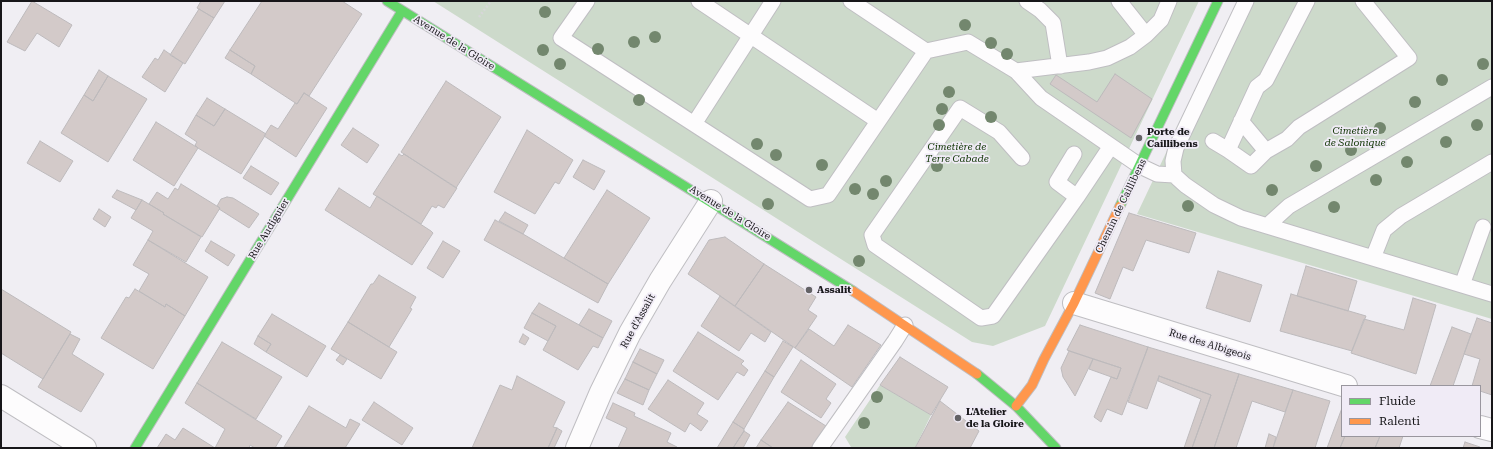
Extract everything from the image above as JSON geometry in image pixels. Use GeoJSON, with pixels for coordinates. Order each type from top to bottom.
{"type":"FeatureCollection","features":[{"type":"Feature","properties":{"kind":"street","name":"Avenue de la Gloire"},"geometry":{"type":"LineString","coordinates":[[387,1],[712,201],[905,325],[975,372],[1016,406],[1056,448]]}},
{"type":"Feature","properties":{"kind":"street","name":"Chemin de Caillibens"},"geometry":{"type":"LineString","coordinates":[[1016,406],[1032,385],[1074,303],[1218,1]]}},
{"type":"Feature","properties":{"kind":"street","name":"Rue Audiguier"},"geometry":{"type":"LineString","coordinates":[[135,448],[402,10]]}},
{"type":"Feature","properties":{"kind":"street","name":"Rue d'Assalit"},"geometry":{"type":"LineString","coordinates":[[577,448],[601,392],[630,333],[660,282],[712,201]]}},
{"type":"Feature","properties":{"kind":"street","name":"Rue des Albigeois"},"geometry":{"type":"LineString","coordinates":[[1074,303],[1343,385]]}},
{"type":"Feature","properties":{"kind":"street"},"geometry":{"type":"LineString","coordinates":[[1,396],[85,448]]}},
{"type":"Feature","properties":{"kind":"street"},"geometry":{"type":"LineString","coordinates":[[1481,427],[1492,430]]}},
{"type":"Feature","properties":{"kind":"lane"},"geometry":{"type":"LineString","coordinates":[[587,1],[561,38],[810,200],[828,195],[926,51],[968,42],[1016,71],[1041,98],[1140,166],[1157,174],[1174,175],[1185,185],[1214,205],[1241,218],[1492,294]]}},
{"type":"Feature","properties":{"kind":"lane"},"geometry":{"type":"LineString","coordinates":[[699,1],[878,121]]}},
{"type":"Feature","properties":{"kind":"lane"},"geometry":{"type":"LineString","coordinates":[[694,124],[773,1]]}},
{"type":"Feature","properties":{"kind":"lane"},"geometry":{"type":"LineString","coordinates":[[850,1],[926,51]]}},
{"type":"Feature","properties":{"kind":"lane"},"geometry":{"type":"LineString","coordinates":[[1027,1],[1040,10],[1053,23],[1060,66]]}},
{"type":"Feature","properties":{"kind":"lane"},"geometry":{"type":"LineString","coordinates":[[1119,1],[1146,35]]}},
{"type":"Feature","properties":{"kind":"lane"},"geometry":{"type":"LineString","coordinates":[[1016,71],[1089,62],[1107,58],[1130,47],[1146,35],[1161,20],[1169,1]]}},
{"type":"Feature","properties":{"kind":"lane"},"geometry":{"type":"LineString","coordinates":[[1174,175],[1173,161],[1176,148],[1246,1]]}},
{"type":"Feature","properties":{"kind":"lane"},"geometry":{"type":"LineString","coordinates":[[1228,150],[1257,87],[1266,80],[1307,1]]}},
{"type":"Feature","properties":{"kind":"lane"},"geometry":{"type":"LineString","coordinates":[[1213,141],[1251,166],[1266,151],[1287,140],[1299,127],[1409,58],[1363,1]]}},
{"type":"Feature","properties":{"kind":"lane"},"geometry":{"type":"LineString","coordinates":[[1268,225],[1289,206],[1492,87]]}},
{"type":"Feature","properties":{"kind":"lane"},"geometry":{"type":"LineString","coordinates":[[1022,158],[999,132],[960,108],[872,235],[875,245],[981,318],[993,316],[1111,146]]}},
{"type":"Feature","properties":{"kind":"lane"},"geometry":{"type":"LineString","coordinates":[[1241,121],[1266,151]]}},
{"type":"Feature","properties":{"kind":"lane"},"geometry":{"type":"LineString","coordinates":[[1074,154],[1057,182],[1077,197]]}},
{"type":"Feature","properties":{"kind":"lane"},"geometry":{"type":"LineString","coordinates":[[1373,258],[1384,230],[1401,216],[1492,162]]}},
{"type":"Feature","properties":{"kind":"lane"},"geometry":{"type":"LineString","coordinates":[[1462,285],[1483,227]]}},
{"type":"Feature","properties":{"kind":"lane"},"geometry":{"type":"LineString","coordinates":[[820,448],[905,325]]}},
{"type":"Feature","properties":{"kind":"path"},"geometry":{"type":"LineString","coordinates":[[478,17],[491,1]]}},
{"type":"Feature","properties":{"kind":"green space","name":"Cimetière de Terre Cabade"},"geometry":{"type":"Polygon","coordinates":[[[433,1],[1199,1],[1045,326],[993,346],[972,342],[433,1]]]}},
{"type":"Feature","properties":{"kind":"green space","name":"Cimetière de Salonique"},"geometry":{"type":"Polygon","coordinates":[[[1238,1],[1492,1],[1492,319],[1137,214],[1238,1]]]}},
{"type":"Feature","properties":{"kind":"green space"},"geometry":{"type":"Polygon","coordinates":[[[880,385],[931,415],[915,448],[852,448],[845,437],[880,385]]]}},
{"type":"Feature","properties":{"kind":"building"},"geometry":{"type":"Polygon","coordinates":[[[32,1],[72,25],[59,47],[37,33],[25,51],[7,42],[32,1]]]}},
{"type":"Feature","properties":{"kind":"building"},"geometry":{"type":"Polygon","coordinates":[[[201,1],[225,1],[214,18],[197,8],[201,1]]]}},
{"type":"Feature","properties":{"kind":"building"},"geometry":{"type":"Polygon","coordinates":[[[262,1],[342,1],[362,14],[309,96],[304,93],[297,104],[251,74],[255,66],[230,50],[262,1]]]}},
{"type":"Feature","properties":{"kind":"building"},"geometry":{"type":"Polygon","coordinates":[[[199,9],[214,18],[185,64],[170,55],[199,9]]]}},
{"type":"Feature","properties":{"kind":"building"},"geometry":{"type":"Polygon","coordinates":[[[164,50],[183,63],[165,92],[142,77],[155,58],[158,60],[164,50]]]}},
{"type":"Feature","properties":{"kind":"building"},"geometry":{"type":"Polygon","coordinates":[[[230,50],[255,66],[251,74],[225,58],[230,50]]]}},
{"type":"Feature","properties":{"kind":"building"},"geometry":{"type":"Polygon","coordinates":[[[99,70],[108,76],[93,101],[84,95],[99,70]]]}},
{"type":"Feature","properties":{"kind":"building"},"geometry":{"type":"Polygon","coordinates":[[[1115,74],[1152,99],[1131,138],[1050,84],[1056,75],[1097,102],[1115,74]]]}},
{"type":"Feature","properties":{"kind":"building"},"geometry":{"type":"Polygon","coordinates":[[[108,76],[147,99],[108,162],[61,133],[84,95],[93,101],[108,76]]]}},
{"type":"Feature","properties":{"kind":"building"},"geometry":{"type":"Polygon","coordinates":[[[446,81],[501,117],[456,188],[401,152],[446,81]]]}},
{"type":"Feature","properties":{"kind":"building"},"geometry":{"type":"Polygon","coordinates":[[[304,93],[327,108],[296,157],[264,136],[271,125],[278,129],[295,103],[297,104],[304,93]]]}},
{"type":"Feature","properties":{"kind":"building"},"geometry":{"type":"Polygon","coordinates":[[[207,98],[225,109],[214,126],[196,115],[207,98]]]}},
{"type":"Feature","properties":{"kind":"building"},"geometry":{"type":"Polygon","coordinates":[[[225,109],[266,134],[241,174],[198,148],[195,145],[197,142],[185,134],[196,115],[214,126],[225,109]]]}},
{"type":"Feature","properties":{"kind":"building"},"geometry":{"type":"Polygon","coordinates":[[[156,122],[198,148],[174,186],[133,160],[156,122]]]}},
{"type":"Feature","properties":{"kind":"building"},"geometry":{"type":"Polygon","coordinates":[[[353,128],[379,145],[367,163],[341,145],[353,128]]]}},
{"type":"Feature","properties":{"kind":"building"},"geometry":{"type":"Polygon","coordinates":[[[527,130],[573,160],[559,184],[555,182],[535,214],[494,192],[527,130]]]}},
{"type":"Feature","properties":{"kind":"building"},"geometry":{"type":"Polygon","coordinates":[[[40,141],[73,161],[60,182],[27,163],[40,141]]]}},
{"type":"Feature","properties":{"kind":"building"},"geometry":{"type":"Polygon","coordinates":[[[399,154],[402,156],[404,154],[457,188],[444,208],[438,205],[436,208],[432,206],[421,224],[373,194],[399,154]]]}},
{"type":"Feature","properties":{"kind":"building"},"geometry":{"type":"Polygon","coordinates":[[[583,160],[605,171],[594,190],[573,177],[583,160]]]}},
{"type":"Feature","properties":{"kind":"building"},"geometry":{"type":"Polygon","coordinates":[[[251,166],[279,183],[271,195],[243,178],[251,166]]]}},
{"type":"Feature","properties":{"kind":"building"},"geometry":{"type":"Polygon","coordinates":[[[181,184],[220,208],[202,237],[149,204],[157,192],[168,199],[175,188],[178,190],[181,184]]]}},
{"type":"Feature","properties":{"kind":"building"},"geometry":{"type":"Polygon","coordinates":[[[339,188],[370,208],[377,196],[433,233],[412,265],[325,210],[339,188]]]}},
{"type":"Feature","properties":{"kind":"building"},"geometry":{"type":"Polygon","coordinates":[[[117,190],[142,200],[136,210],[112,197],[117,190]]]}},
{"type":"Feature","properties":{"kind":"building"},"geometry":{"type":"Polygon","coordinates":[[[607,190],[650,218],[608,284],[564,258],[607,190]]]}},
{"type":"Feature","properties":{"kind":"building"},"geometry":{"type":"Polygon","coordinates":[[[227,197],[233,198],[259,214],[249,228],[219,209],[220,208],[217,206],[221,199],[227,197]]]}},
{"type":"Feature","properties":{"kind":"building"},"geometry":{"type":"Polygon","coordinates":[[[142,200],[201,237],[186,262],[148,240],[153,231],[131,218],[142,200]]]}},
{"type":"Feature","properties":{"kind":"building"},"geometry":{"type":"Polygon","coordinates":[[[99,209],[111,217],[105,227],[93,219],[99,209]]]}},
{"type":"Feature","properties":{"kind":"building"},"geometry":{"type":"Polygon","coordinates":[[[505,212],[528,225],[523,234],[499,221],[505,212]]]}},
{"type":"Feature","properties":{"kind":"building"},"geometry":{"type":"Polygon","coordinates":[[[1129,213],[1196,233],[1189,253],[1146,240],[1133,271],[1123,267],[1110,299],[1095,293],[1129,213]]]}},
{"type":"Feature","properties":{"kind":"building"},"geometry":{"type":"Polygon","coordinates":[[[495,220],[523,234],[608,284],[598,303],[484,240],[495,220]]]}},
{"type":"Feature","properties":{"kind":"building"},"geometry":{"type":"Polygon","coordinates":[[[725,237],[764,264],[735,306],[688,274],[709,240],[725,237]]]}},
{"type":"Feature","properties":{"kind":"building"},"geometry":{"type":"Polygon","coordinates":[[[148,240],[208,277],[185,316],[166,304],[165,307],[139,291],[149,274],[133,265],[148,240]]]}},
{"type":"Feature","properties":{"kind":"building"},"geometry":{"type":"Polygon","coordinates":[[[211,241],[235,255],[228,266],[205,251],[211,241]]]}},
{"type":"Feature","properties":{"kind":"building"},"geometry":{"type":"Polygon","coordinates":[[[443,241],[460,251],[443,278],[427,268],[443,241]]]}},
{"type":"Feature","properties":{"kind":"building"},"geometry":{"type":"Polygon","coordinates":[[[764,264],[816,297],[808,310],[817,316],[795,348],[735,306],[764,264]]]}},
{"type":"Feature","properties":{"kind":"building"},"geometry":{"type":"Polygon","coordinates":[[[1306,266],[1357,281],[1348,311],[1297,296],[1306,266]]]}},
{"type":"Feature","properties":{"kind":"building"},"geometry":{"type":"Polygon","coordinates":[[[1218,271],[1262,285],[1250,322],[1206,308],[1218,271]]]}},
{"type":"Feature","properties":{"kind":"building"},"geometry":{"type":"Polygon","coordinates":[[[379,275],[416,297],[410,308],[412,309],[389,347],[348,322],[371,284],[373,284],[379,275]]]}},
{"type":"Feature","properties":{"kind":"building"},"geometry":{"type":"Polygon","coordinates":[[[1,289],[71,332],[43,379],[1,353],[1,289]]]}},
{"type":"Feature","properties":{"kind":"building"},"geometry":{"type":"Polygon","coordinates":[[[135,289],[165,307],[166,304],[185,316],[153,369],[101,338],[126,297],[129,298],[135,289]]]}},
{"type":"Feature","properties":{"kind":"building"},"geometry":{"type":"Polygon","coordinates":[[[1291,294],[1366,316],[1352,351],[1280,331],[1291,294]]]}},
{"type":"Feature","properties":{"kind":"building"},"geometry":{"type":"Polygon","coordinates":[[[720,296],[771,332],[765,342],[751,333],[739,351],[701,326],[720,296]]]}},
{"type":"Feature","properties":{"kind":"building"},"geometry":{"type":"Polygon","coordinates":[[[1413,298],[1436,305],[1416,374],[1351,353],[1364,319],[1404,330],[1413,298]]]}},
{"type":"Feature","properties":{"kind":"building"},"geometry":{"type":"Polygon","coordinates":[[[539,303],[603,338],[598,348],[593,346],[578,370],[543,350],[556,326],[532,313],[539,303]]]}},
{"type":"Feature","properties":{"kind":"building"},"geometry":{"type":"Polygon","coordinates":[[[589,309],[612,321],[603,338],[579,325],[589,309]]]}},
{"type":"Feature","properties":{"kind":"building"},"geometry":{"type":"Polygon","coordinates":[[[532,313],[556,326],[548,341],[524,328],[532,313]]]}},
{"type":"Feature","properties":{"kind":"building"},"geometry":{"type":"Polygon","coordinates":[[[272,314],[326,346],[307,377],[266,352],[271,344],[258,336],[272,314]]]}},
{"type":"Feature","properties":{"kind":"building"},"geometry":{"type":"Polygon","coordinates":[[[1477,318],[1492,323],[1492,395],[1481,391],[1481,385],[1472,385],[1480,359],[1464,354],[1477,318]]]}},
{"type":"Feature","properties":{"kind":"building"},"geometry":{"type":"Polygon","coordinates":[[[348,322],[397,352],[381,379],[331,349],[348,322]]]}},
{"type":"Feature","properties":{"kind":"building"},"geometry":{"type":"Polygon","coordinates":[[[848,325],[881,345],[852,387],[795,348],[809,329],[834,346],[848,325]]]}},
{"type":"Feature","properties":{"kind":"building"},"geometry":{"type":"Polygon","coordinates":[[[1080,325],[1148,347],[1122,415],[1107,409],[1101,422],[1094,417],[1111,377],[1117,379],[1121,368],[1067,350],[1080,325]]]}},
{"type":"Feature","properties":{"kind":"building"},"geometry":{"type":"Polygon","coordinates":[[[1452,327],[1471,334],[1453,385],[1430,385],[1452,327]]]}},
{"type":"Feature","properties":{"kind":"building"},"geometry":{"type":"Polygon","coordinates":[[[698,332],[744,361],[741,364],[748,370],[744,376],[737,372],[718,400],[673,371],[698,332]]]}},
{"type":"Feature","properties":{"kind":"building"},"geometry":{"type":"Polygon","coordinates":[[[70,334],[80,339],[72,354],[104,374],[81,412],[38,387],[70,334]]]}},
{"type":"Feature","properties":{"kind":"building"},"geometry":{"type":"Polygon","coordinates":[[[523,334],[529,338],[525,345],[519,342],[523,334]]]}},
{"type":"Feature","properties":{"kind":"building"},"geometry":{"type":"Polygon","coordinates":[[[258,336],[271,344],[266,352],[254,344],[258,336]]]}},
{"type":"Feature","properties":{"kind":"building"},"geometry":{"type":"Polygon","coordinates":[[[783,341],[793,347],[774,377],[765,371],[783,341]]]}},
{"type":"Feature","properties":{"kind":"building"},"geometry":{"type":"Polygon","coordinates":[[[222,342],[282,377],[256,419],[197,383],[222,342]]]}},
{"type":"Feature","properties":{"kind":"building"},"geometry":{"type":"Polygon","coordinates":[[[1148,347],[1239,374],[1214,448],[1192,448],[1211,395],[1159,376],[1147,409],[1128,402],[1148,347]]]}},
{"type":"Feature","properties":{"kind":"building"},"geometry":{"type":"Polygon","coordinates":[[[640,349],[664,360],[657,374],[633,362],[640,349]]]}},
{"type":"Feature","properties":{"kind":"building"},"geometry":{"type":"Polygon","coordinates":[[[1069,351],[1093,359],[1075,396],[1063,377],[1061,368],[1069,351]]]}},
{"type":"Feature","properties":{"kind":"building"},"geometry":{"type":"Polygon","coordinates":[[[340,355],[347,359],[343,365],[336,360],[340,355]]]}},
{"type":"Feature","properties":{"kind":"building"},"geometry":{"type":"Polygon","coordinates":[[[900,357],[948,387],[931,415],[880,385],[900,357]]]}},
{"type":"Feature","properties":{"kind":"building"},"geometry":{"type":"Polygon","coordinates":[[[1093,359],[1121,368],[1117,379],[1089,369],[1093,359]]]}},
{"type":"Feature","properties":{"kind":"building"},"geometry":{"type":"Polygon","coordinates":[[[801,360],[836,384],[826,399],[831,403],[821,418],[781,392],[801,360]]]}},
{"type":"Feature","properties":{"kind":"building"},"geometry":{"type":"Polygon","coordinates":[[[633,362],[657,374],[649,390],[625,379],[633,362]]]}},
{"type":"Feature","properties":{"kind":"building"},"geometry":{"type":"Polygon","coordinates":[[[765,371],[774,377],[744,429],[733,422],[765,371]]]}},
{"type":"Feature","properties":{"kind":"building"},"geometry":{"type":"Polygon","coordinates":[[[1239,374],[1293,390],[1285,412],[1252,401],[1236,448],[1214,448],[1239,374]]]}},
{"type":"Feature","properties":{"kind":"building"},"geometry":{"type":"Polygon","coordinates":[[[517,376],[565,402],[553,427],[557,428],[548,448],[472,448],[500,385],[512,390],[517,376]]]}},
{"type":"Feature","properties":{"kind":"building"},"geometry":{"type":"Polygon","coordinates":[[[1159,376],[1211,395],[1192,448],[1184,448],[1201,399],[1158,381],[1159,376]]]}},
{"type":"Feature","properties":{"kind":"building"},"geometry":{"type":"Polygon","coordinates":[[[625,379],[649,390],[643,405],[617,393],[625,379]]]}},
{"type":"Feature","properties":{"kind":"building"},"geometry":{"type":"Polygon","coordinates":[[[668,380],[704,403],[697,414],[708,421],[701,431],[690,423],[685,432],[648,409],[668,380]]]}},
{"type":"Feature","properties":{"kind":"building"},"geometry":{"type":"Polygon","coordinates":[[[197,383],[282,436],[275,448],[255,448],[250,445],[249,448],[215,448],[225,429],[185,403],[197,383]]]}},
{"type":"Feature","properties":{"kind":"building"},"geometry":{"type":"Polygon","coordinates":[[[1293,390],[1330,401],[1315,448],[1273,448],[1293,390]]]}},
{"type":"Feature","properties":{"kind":"building"},"geometry":{"type":"Polygon","coordinates":[[[940,401],[979,431],[970,448],[915,448],[940,401]]]}},
{"type":"Feature","properties":{"kind":"building"},"geometry":{"type":"Polygon","coordinates":[[[374,402],[413,428],[402,445],[362,420],[374,402]]]}},
{"type":"Feature","properties":{"kind":"building"},"geometry":{"type":"Polygon","coordinates":[[[788,402],[826,426],[811,448],[773,448],[761,440],[788,402]]]}},
{"type":"Feature","properties":{"kind":"building"},"geometry":{"type":"Polygon","coordinates":[[[613,403],[635,413],[634,416],[671,433],[667,442],[677,448],[618,448],[627,428],[606,418],[613,403]]]}},
{"type":"Feature","properties":{"kind":"building"},"geometry":{"type":"Polygon","coordinates":[[[309,406],[346,428],[350,419],[360,424],[345,448],[284,447],[309,406]]]}},
{"type":"Feature","properties":{"kind":"building"},"geometry":{"type":"Polygon","coordinates":[[[1341,411],[1341,437],[1345,437],[1340,448],[1327,448],[1341,411]]]}},
{"type":"Feature","properties":{"kind":"building"},"geometry":{"type":"Polygon","coordinates":[[[733,422],[744,429],[744,431],[733,448],[717,448],[733,422]]]}},
{"type":"Feature","properties":{"kind":"building"},"geometry":{"type":"Polygon","coordinates":[[[183,428],[215,448],[157,448],[166,434],[175,440],[183,428]]]}},
{"type":"Feature","properties":{"kind":"building"},"geometry":{"type":"Polygon","coordinates":[[[557,428],[562,431],[554,448],[548,448],[557,428]]]}},
{"type":"Feature","properties":{"kind":"building"},"geometry":{"type":"Polygon","coordinates":[[[744,431],[750,435],[743,448],[733,448],[744,431]]]}},
{"type":"Feature","properties":{"kind":"building"},"geometry":{"type":"Polygon","coordinates":[[[1269,434],[1276,437],[1273,448],[1265,448],[1269,434]]]}},
{"type":"Feature","properties":{"kind":"building"},"geometry":{"type":"Polygon","coordinates":[[[1345,437],[1380,437],[1375,448],[1340,448],[1345,437]]]}},
{"type":"Feature","properties":{"kind":"building"},"geometry":{"type":"Polygon","coordinates":[[[1380,437],[1403,437],[1399,448],[1375,448],[1380,437]]]}},
{"type":"Feature","properties":{"kind":"building"},"geometry":{"type":"Polygon","coordinates":[[[761,440],[773,448],[756,448],[761,440]]]}},
{"type":"Feature","properties":{"kind":"building"},"geometry":{"type":"Polygon","coordinates":[[[1465,442],[1480,447],[1480,448],[1463,448],[1465,442]]]}},
{"type":"Feature","properties":{"kind":"traffic: fast"},"geometry":{"type":"LineString","coordinates":[[387,1],[853,291]]}},
{"type":"Feature","properties":{"kind":"traffic: fast"},"geometry":{"type":"LineString","coordinates":[[1120,206],[1218,1]]}},
{"type":"Feature","properties":{"kind":"traffic: fast"},"geometry":{"type":"LineString","coordinates":[[135,448],[402,11]]}},
{"type":"Feature","properties":{"kind":"traffic: fast"},"geometry":{"type":"LineString","coordinates":[[977,374],[1016,406],[1056,448]]}},
{"type":"Feature","properties":{"kind":"traffic: slow"},"geometry":{"type":"LineString","coordinates":[[1016,406],[1032,385],[1074,303],[1120,206]]}},
{"type":"Feature","properties":{"kind":"traffic: slow"},"geometry":{"type":"LineString","coordinates":[[853,291],[977,374]]}},
{"type":"Feature","properties":{"kind":"place","name":"Porte de Caillibens"},"geometry":{"type":"Point","coordinates":[1139,138]}},
{"type":"Feature","properties":{"kind":"place","name":"Assalit"},"geometry":{"type":"Point","coordinates":[809,290]}},
{"type":"Feature","properties":{"kind":"place","name":"L'Atelier de la Gloire"},"geometry":{"type":"Point","coordinates":[958,418]}}]}
